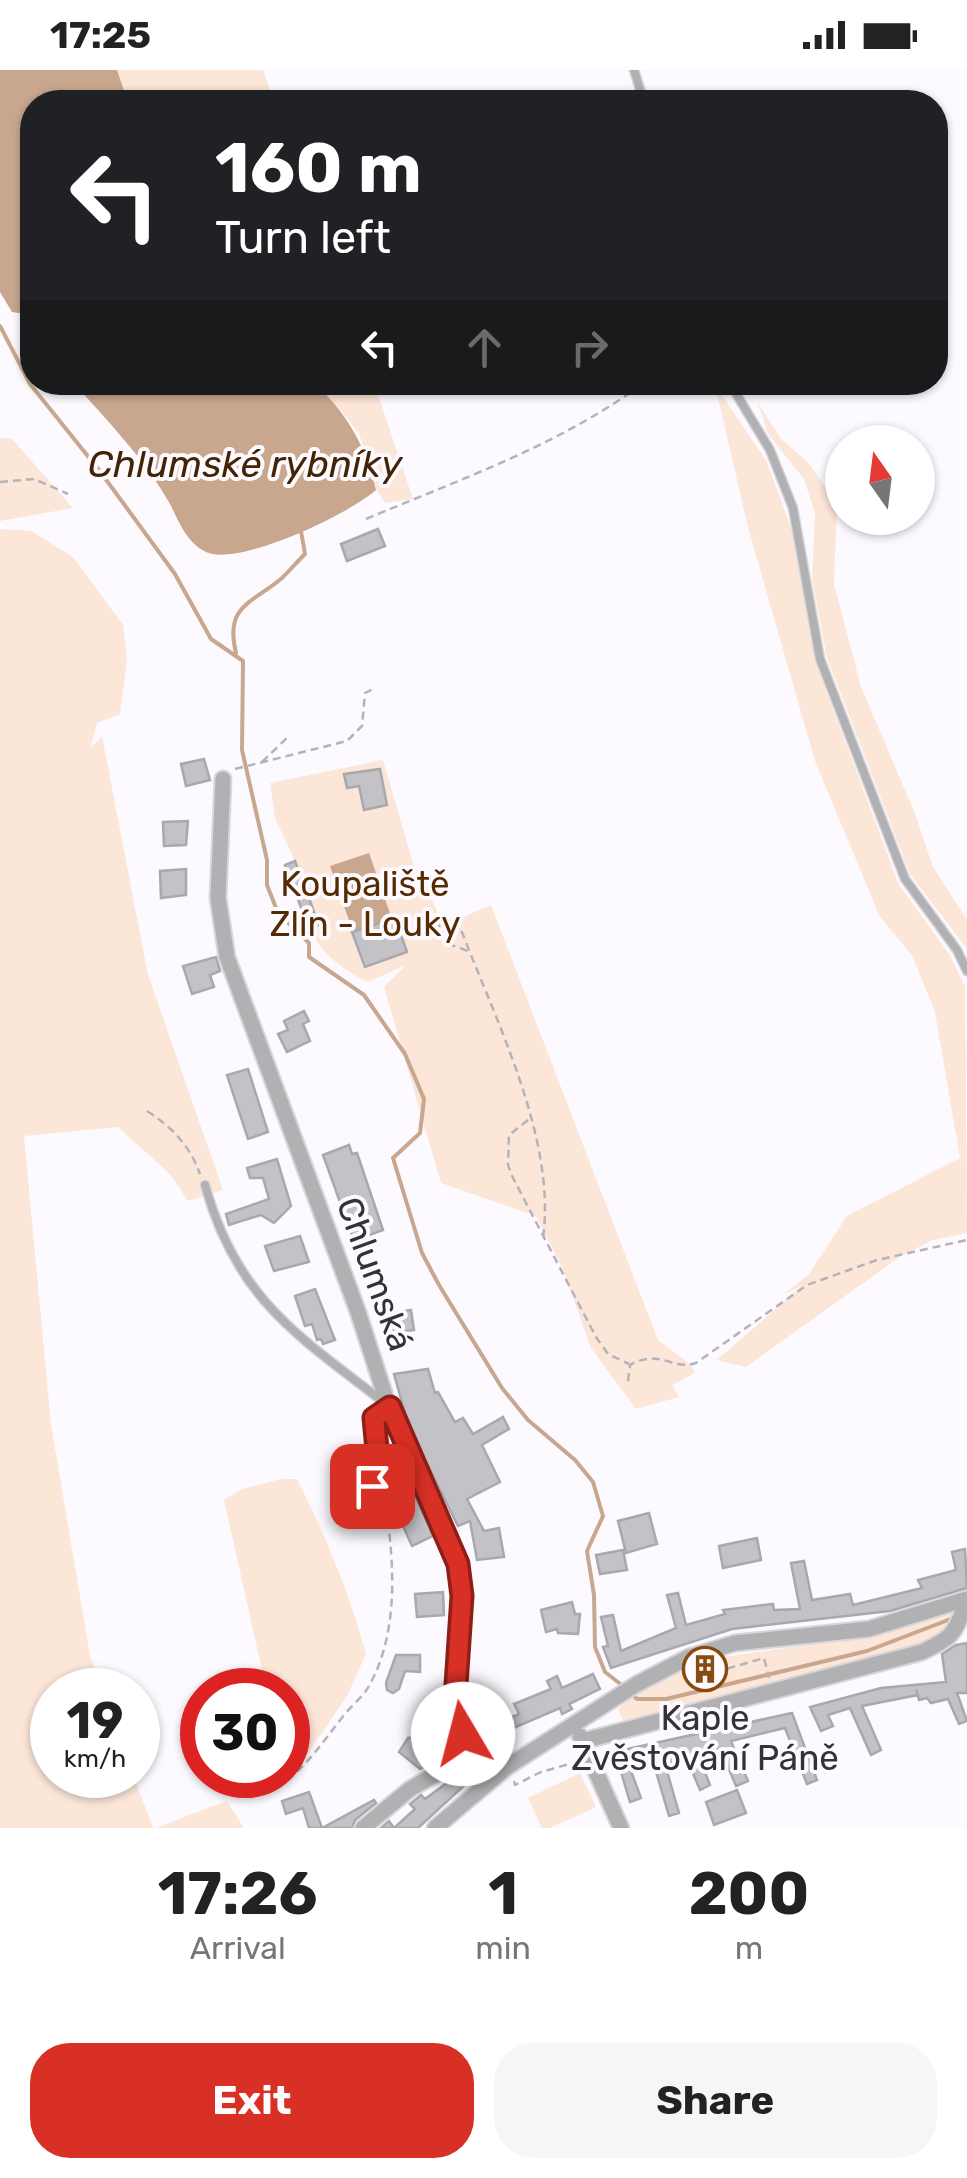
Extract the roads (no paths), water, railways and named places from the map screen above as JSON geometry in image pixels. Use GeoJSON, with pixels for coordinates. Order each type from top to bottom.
{"type":"FeatureCollection","features":[{"type":"Feature","properties":{"kind":"street","name":"Chlumská"},"geometry":{"type":"LineString","coordinates":[[223,779],[218,898],[227,956],[390,1407],[458,1564],[462,1596],[457,1707],[472,1753]]}},
{"type":"Feature","properties":{"kind":"street"},"geometry":{"type":"LineString","coordinates":[[434,1828],[498,1774],[637,1684],[689,1657],[735,1643],[896,1624],[965,1607]]}},
{"type":"Feature","properties":{"kind":"street"},"geometry":{"type":"LineString","coordinates":[[583,1741],[922,1652],[950,1639],[965,1607]]}},
{"type":"Feature","properties":{"kind":"street"},"geometry":{"type":"LineString","coordinates":[[573,1726],[621,1828]]}},
{"type":"Feature","properties":{"kind":"street"},"geometry":{"type":"LineString","coordinates":[[363,1828],[410,1789],[472,1753],[498,1774]]}},
{"type":"Feature","properties":{"kind":"lane"},"geometry":{"type":"LineString","coordinates":[[737,395],[770,450],[793,508],[820,659],[905,878],[967,970]]}},
{"type":"Feature","properties":{"kind":"lane"},"geometry":{"type":"LineString","coordinates":[[205,1184],[218,1230],[259,1298],[287,1327],[390,1407],[374,1418],[378,1460],[366,1511]]}},
{"type":"Feature","properties":{"kind":"water"},"geometry":{"type":"Polygon","coordinates":[[[0,70],[117,70],[124,90],[20,90],[20,313],[12,312],[0,292],[0,70]]]}},
{"type":"Feature","properties":{"kind":"water","name":"Chlumské rybníky"},"geometry":{"type":"Polygon","coordinates":[[[84,395],[326,395],[354,432],[376,490],[343,512],[293,536],[222,555],[206,552],[189,538],[137,456],[84,395]]]}},
{"type":"Feature","properties":{"kind":"water"},"geometry":{"type":"Polygon","coordinates":[[[369,853],[392,919],[353,932],[330,866],[369,853]]]}},
{"type":"Feature","properties":{"kind":"waterway"},"geometry":{"type":"LineString","coordinates":[[0,326],[20,365]]}},
{"type":"Feature","properties":{"kind":"waterway"},"geometry":{"type":"LineString","coordinates":[[39,395],[175,574],[211,639],[243,661],[242,750],[267,860],[267,885],[278,913],[309,943],[309,957],[364,995],[405,1054],[424,1099],[420,1133],[393,1158],[422,1253],[502,1388],[528,1420],[575,1460],[593,1482],[603,1516],[587,1551],[594,1595],[595,1647],[605,1672],[623,1686]]}},
{"type":"Feature","properties":{"kind":"waterway"},"geometry":{"type":"LineString","coordinates":[[236,653],[233,637],[238,615],[305,554],[301,531]]}},
{"type":"Feature","properties":{"kind":"waterway"},"geometry":{"type":"LineString","coordinates":[[630,1693],[637,1699],[666,1699],[867,1651],[956,1617]]}},
{"type":"Feature","properties":{"kind":"place","name":"Kaple Zvěstování Páně"},"geometry":{"type":"Point","coordinates":[705,1669]}},
{"type":"Feature","properties":{"kind":"park label","name":"Koupaliště Zlín - Louky"},"geometry":{"type":"Point","coordinates":[365,904]}}]}
